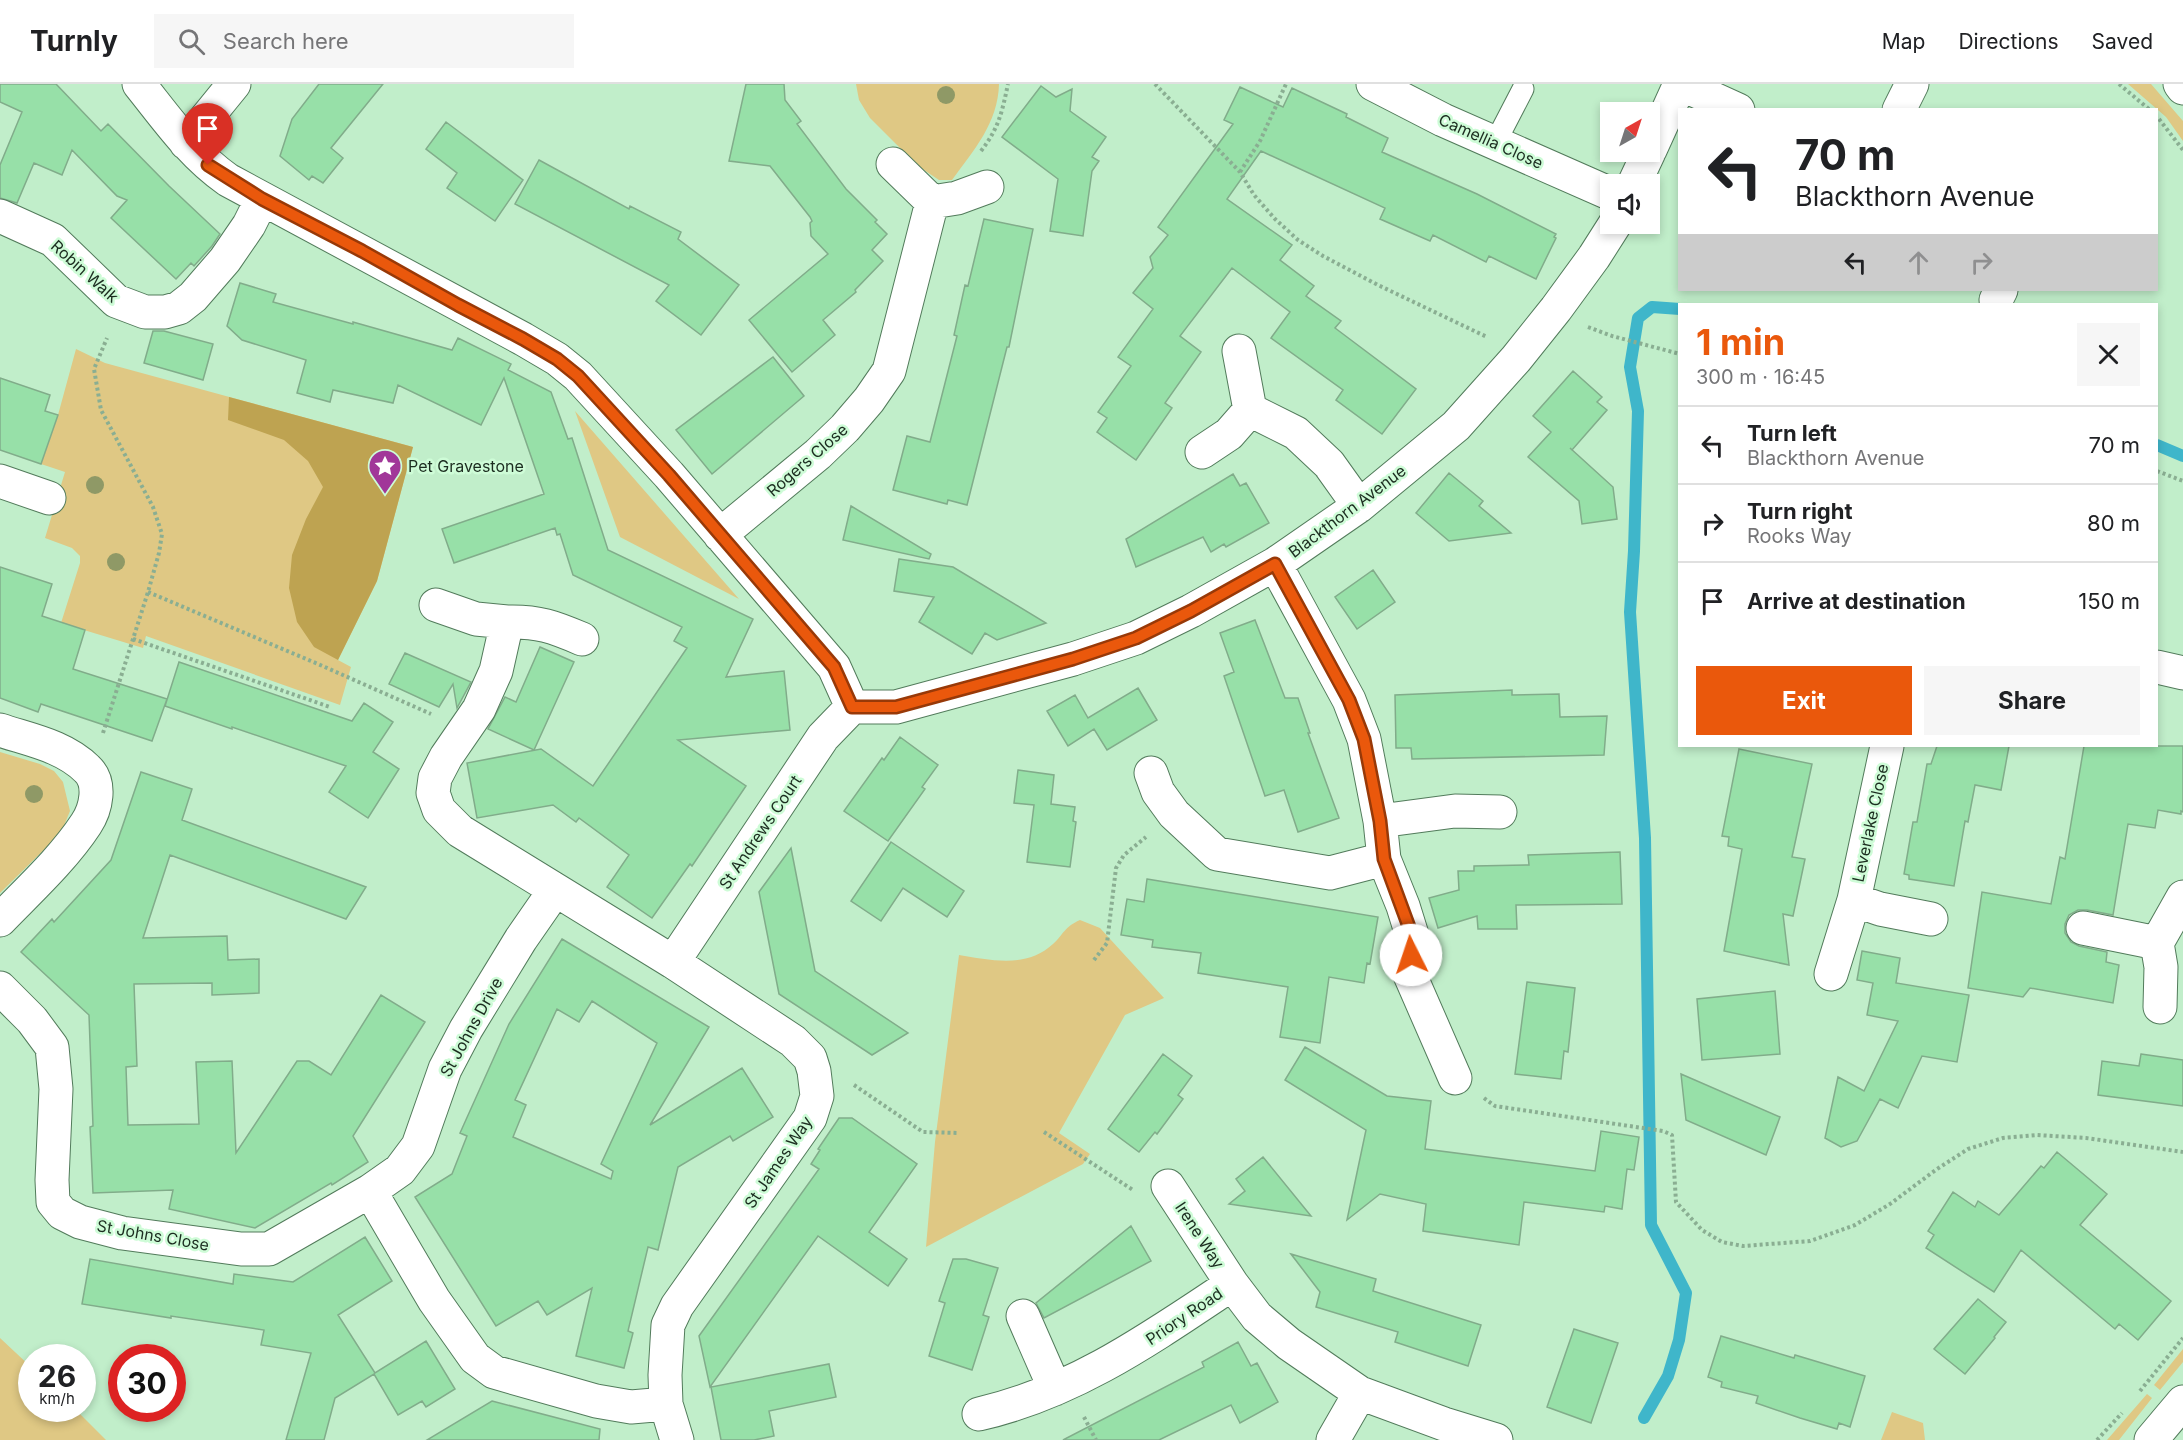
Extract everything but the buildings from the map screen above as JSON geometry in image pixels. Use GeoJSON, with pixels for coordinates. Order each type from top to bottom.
{"type":"FeatureCollection","features":[{"type":"Feature","properties":{"kind":"street"},"geometry":{"type":"LineString","coordinates":[[139,84],[164,118],[208,165],[262,199],[523,339],[557,359],[578,376],[834,667],[852,707]]}},
{"type":"Feature","properties":{"kind":"street"},"geometry":{"type":"LineString","coordinates":[[186,143],[234,84]]}},
{"type":"Feature","properties":{"kind":"street","name":"Camellia Close"},"geometry":{"type":"LineString","coordinates":[[1373,84],[1443,120],[1600,189]]}},
{"type":"Feature","properties":{"kind":"street"},"geometry":{"type":"LineString","coordinates":[[1660,129],[1681,84],[1734,108]]}},
{"type":"Feature","properties":{"kind":"street"},"geometry":{"type":"LineString","coordinates":[[1900,108],[1912,84]]}},
{"type":"Feature","properties":{"kind":"street"},"geometry":{"type":"LineString","coordinates":[[2180,84],[2183,88]]}},
{"type":"Feature","properties":{"kind":"street"},"geometry":{"type":"LineString","coordinates":[[893,164],[944,200],[987,187]]}},
{"type":"Feature","properties":{"kind":"street","name":"Robin Walk"},"geometry":{"type":"LineString","coordinates":[[0,216],[53,240],[116,301],[145,312],[165,312],[179,308],[193,297],[232,251],[262,199]]}},
{"type":"Feature","properties":{"kind":"street","name":"Rogers Close"},"geometry":{"type":"LineString","coordinates":[[720,535],[825,447],[869,400],[889,372],[944,200]]}},
{"type":"Feature","properties":{"kind":"street","name":"Blackthorn Avenue"},"geometry":{"type":"LineString","coordinates":[[852,707],[896,707],[1073,659],[1136,638],[1191,611],[1275,564],[1359,506],[1456,426],[1516,359],[1581,275],[1608,234]]}},
{"type":"Feature","properties":{"kind":"street"},"geometry":{"type":"LineString","coordinates":[[1239,351],[1250,410]]}},
{"type":"Feature","properties":{"kind":"street"},"geometry":{"type":"LineString","coordinates":[[1202,452],[1229,434],[1250,410]]}},
{"type":"Feature","properties":{"kind":"street"},"geometry":{"type":"LineString","coordinates":[[1250,410],[1296,433],[1329,464],[1359,506]]}},
{"type":"Feature","properties":{"kind":"street"},"geometry":{"type":"LineString","coordinates":[[0,481],[49,498]]}},
{"type":"Feature","properties":{"kind":"street"},"geometry":{"type":"LineString","coordinates":[[1275,564],[1349,700],[1364,739],[1380,821],[1384,859],[1412,935],[1410,975],[1455,1077]]}},
{"type":"Feature","properties":{"kind":"street"},"geometry":{"type":"LineString","coordinates":[[436,605],[476,619],[525,621],[547,625],[582,639]]}},
{"type":"Feature","properties":{"kind":"street","name":"St James Way"},"geometry":{"type":"LineString","coordinates":[[507,622],[496,671],[479,709],[446,757],[435,778],[433,793],[439,810],[460,831],[673,962],[793,1041],[810,1058],[814,1071],[817,1096],[810,1118],[677,1306],[668,1325],[666,1404],[677,1440]]}},
{"type":"Feature","properties":{"kind":"street"},"geometry":{"type":"LineString","coordinates":[[2158,667],[2183,673]]}},
{"type":"Feature","properties":{"kind":"street","name":"St Andrews Court"},"geometry":{"type":"LineString","coordinates":[[673,962],[823,737],[852,707]]}},
{"type":"Feature","properties":{"kind":"street"},"geometry":{"type":"LineString","coordinates":[[0,730],[68,754],[88,769],[94,778],[96,802],[87,823],[41,877],[0,920]]}},
{"type":"Feature","properties":{"kind":"street","name":"Leverlake Close"},"geometry":{"type":"LineString","coordinates":[[1831,974],[1854,900],[1887,747]]}},
{"type":"Feature","properties":{"kind":"street"},"geometry":{"type":"LineString","coordinates":[[1151,773],[1158,792],[1174,814],[1217,854],[1330,873],[1384,859]]}},
{"type":"Feature","properties":{"kind":"street"},"geometry":{"type":"LineString","coordinates":[[1380,821],[1455,811],[1500,812]]}},
{"type":"Feature","properties":{"kind":"street","name":"St Johns Drive"},"geometry":{"type":"LineString","coordinates":[[370,1191],[400,1170],[418,1146],[445,1069],[466,1029],[521,939],[555,890]]}},
{"type":"Feature","properties":{"kind":"street"},"geometry":{"type":"LineString","coordinates":[[2160,1007],[2161,968],[2157,943],[2183,897]]}},
{"type":"Feature","properties":{"kind":"street","name":"Leverlake Close"},"geometry":{"type":"LineString","coordinates":[[1854,900],[1880,909],[1931,919]]}},
{"type":"Feature","properties":{"kind":"street"},"geometry":{"type":"LineString","coordinates":[[2083,927],[2157,943]]}},
{"type":"Feature","properties":{"kind":"street","name":"St Johns Close"},"geometry":{"type":"LineString","coordinates":[[0,988],[32,1020],[52,1047],[56,1089],[53,1202],[63,1213],[80,1222],[122,1233],[241,1249],[269,1249],[370,1191]]}},
{"type":"Feature","properties":{"kind":"street","name":"Irene Way"},"geometry":{"type":"LineString","coordinates":[[1168,1186],[1232,1284]]}},
{"type":"Feature","properties":{"kind":"street"},"geometry":{"type":"LineString","coordinates":[[370,1191],[434,1300],[475,1358],[494,1372],[596,1401],[631,1407],[666,1404]]}},
{"type":"Feature","properties":{"kind":"street","name":"Priory Road"},"geometry":{"type":"LineString","coordinates":[[1055,1389],[1092,1373],[1134,1350],[1232,1284],[1257,1317],[1289,1344],[1360,1393],[1444,1424],[1496,1440]]}},
{"type":"Feature","properties":{"kind":"street"},"geometry":{"type":"LineString","coordinates":[[979,1414],[1008,1407],[1055,1389],[1023,1316]]}},
{"type":"Feature","properties":{"kind":"street"},"geometry":{"type":"LineString","coordinates":[[1333,1440],[1360,1393]]}},
{"type":"Feature","properties":{"kind":"street"},"geometry":{"type":"LineString","coordinates":[[2151,1440],[2183,1401]]}},
{"type":"Feature","properties":{"kind":"lane"},"geometry":{"type":"LineString","coordinates":[[1495,143],[1523,89]]}},
{"type":"Feature","properties":{"kind":"path"},"geometry":{"type":"LineString","coordinates":[[944,200],[989,140],[1001,117],[1008,84]]}},
{"type":"Feature","properties":{"kind":"path"},"geometry":{"type":"LineString","coordinates":[[1155,84],[1240,172],[1254,195],[1298,240],[1378,285],[1493,340],[1516,359]]}},
{"type":"Feature","properties":{"kind":"path"},"geometry":{"type":"LineString","coordinates":[[1240,172],[1260,141],[1286,84]]}},
{"type":"Feature","properties":{"kind":"path"},"geometry":{"type":"LineString","coordinates":[[2119,84],[2148,108]]}},
{"type":"Feature","properties":{"kind":"path"},"geometry":{"type":"LineString","coordinates":[[2158,117],[2183,150]]}},
{"type":"Feature","properties":{"kind":"path"},"geometry":{"type":"LineString","coordinates":[[88,769],[108,722],[148,592],[162,534],[153,507],[101,410],[94,369],[123,305]]}},
{"type":"Feature","properties":{"kind":"path"},"geometry":{"type":"LineString","coordinates":[[1612,336],[1678,354]]}},
{"type":"Feature","properties":{"kind":"path"},"geometry":{"type":"LineString","coordinates":[[2158,471],[2183,481]]}},
{"type":"Feature","properties":{"kind":"path"},"geometry":{"type":"LineString","coordinates":[[148,592],[318,663],[464,729]]}},
{"type":"Feature","properties":{"kind":"path"},"geometry":{"type":"LineString","coordinates":[[133,639],[330,707]]}},
{"type":"Feature","properties":{"kind":"path"},"geometry":{"type":"LineString","coordinates":[[1094,960],[1107,943],[1116,868],[1124,855],[1174,814]]}},
{"type":"Feature","properties":{"kind":"path"},"geometry":{"type":"LineString","coordinates":[[814,1071],[838,1074],[923,1132],[958,1133]]}},
{"type":"Feature","properties":{"kind":"path"},"geometry":{"type":"LineString","coordinates":[[1455,1077],[1495,1106],[1663,1131],[1672,1135],[1676,1202],[1702,1230],[1722,1242],[1743,1246],[1810,1241],[1855,1225],[1890,1204],[1937,1168],[1968,1149],[2003,1138],[2037,1135],[2086,1138],[2183,1152]]}},
{"type":"Feature","properties":{"kind":"path"},"geometry":{"type":"LineString","coordinates":[[1044,1132],[1145,1197],[1168,1186]]}},
{"type":"Feature","properties":{"kind":"path"},"geometry":{"type":"LineString","coordinates":[[2138,1393],[2183,1338]]}},
{"type":"Feature","properties":{"kind":"path"},"geometry":{"type":"LineString","coordinates":[[2097,1440],[2126,1408]]}},
{"type":"Feature","properties":{"kind":"shaded area"},"geometry":{"type":"Polygon","coordinates":[[[856,84],[999,84],[994,111],[983,135],[952,180],[939,180],[918,166],[870,118],[859,100],[856,84]]]}},
{"type":"Feature","properties":{"kind":"shaded area"},"geometry":{"type":"Polygon","coordinates":[[[2128,84],[2151,84],[2183,121],[2183,141],[2166,117],[2128,84]]]}},
{"type":"Feature","properties":{"kind":"shaded area"},"geometry":{"type":"Polygon","coordinates":[[[76,349],[105,363],[413,447],[377,581],[338,660],[351,667],[340,705],[146,636],[143,648],[61,623],[80,563],[80,556],[72,548],[45,538],[65,472],[41,464],[58,415],[76,349]]]}},
{"type":"Feature","properties":{"kind":"shaded area"},"geometry":{"type":"Polygon","coordinates":[[[229,397],[413,447],[377,581],[338,660],[314,647],[297,622],[289,588],[292,555],[306,519],[323,487],[308,461],[284,440],[228,420],[229,397]]]}},
{"type":"Feature","properties":{"kind":"shaded area"},"geometry":{"type":"Polygon","coordinates":[[[575,411],[739,599],[620,537],[575,411]]]}},
{"type":"Feature","properties":{"kind":"shaded area"},"geometry":{"type":"Polygon","coordinates":[[[0,752],[40,764],[54,771],[63,782],[70,811],[61,833],[0,893],[0,752]]]}},
{"type":"Feature","properties":{"kind":"shaded area"},"geometry":{"type":"Polygon","coordinates":[[[1080,920],[1100,928],[1164,998],[1125,1015],[1059,1133],[1090,1154],[1083,1164],[926,1247],[935,1142],[959,955],[1008,961],[1031,957],[1043,952],[1067,928],[1080,920]]]}},
{"type":"Feature","properties":{"kind":"shaded area"},"geometry":{"type":"Polygon","coordinates":[[[0,1338],[18,1355],[18,1422],[88,1422],[106,1440],[0,1440],[0,1338]]]}},
{"type":"Feature","properties":{"kind":"shaded area"},"geometry":{"type":"Polygon","coordinates":[[[2183,1349],[2183,1362],[2160,1390],[2154,1385],[2183,1349]]]}},
{"type":"Feature","properties":{"kind":"shaded area"},"geometry":{"type":"Polygon","coordinates":[[[2147,1394],[2152,1398],[2119,1440],[2107,1440],[2147,1394]]]}},
{"type":"Feature","properties":{"kind":"shaded area"},"geometry":{"type":"Polygon","coordinates":[[[1892,1412],[1923,1423],[1925,1440],[1881,1440],[1892,1412]]]}},
{"type":"Feature","properties":{"kind":"waterway"},"geometry":{"type":"LineString","coordinates":[[1644,1418],[1668,1376],[1679,1340],[1686,1293],[1651,1225],[1645,838],[1630,612],[1638,411],[1630,367],[1638,318],[1652,307],[1678,309]]}},
{"type":"Feature","properties":{"kind":"waterway"},"geometry":{"type":"LineString","coordinates":[[2158,445],[2183,456]]}},
{"type":"Feature","properties":{"kind":"place","name":"Pet Gravestone"},"geometry":{"type":"Point","coordinates":[385,495]}},
{"type":"Feature","properties":{"kind":"route"},"geometry":{"type":"LineString","coordinates":[[208,165],[228,180],[262,199],[523,339],[557,359],[578,376],[669,475],[834,667],[852,707],[896,707],[1073,659],[1136,638],[1191,611],[1275,564],[1349,700],[1364,739],[1380,821],[1384,859],[1412,935],[1411,955]]}}]}
